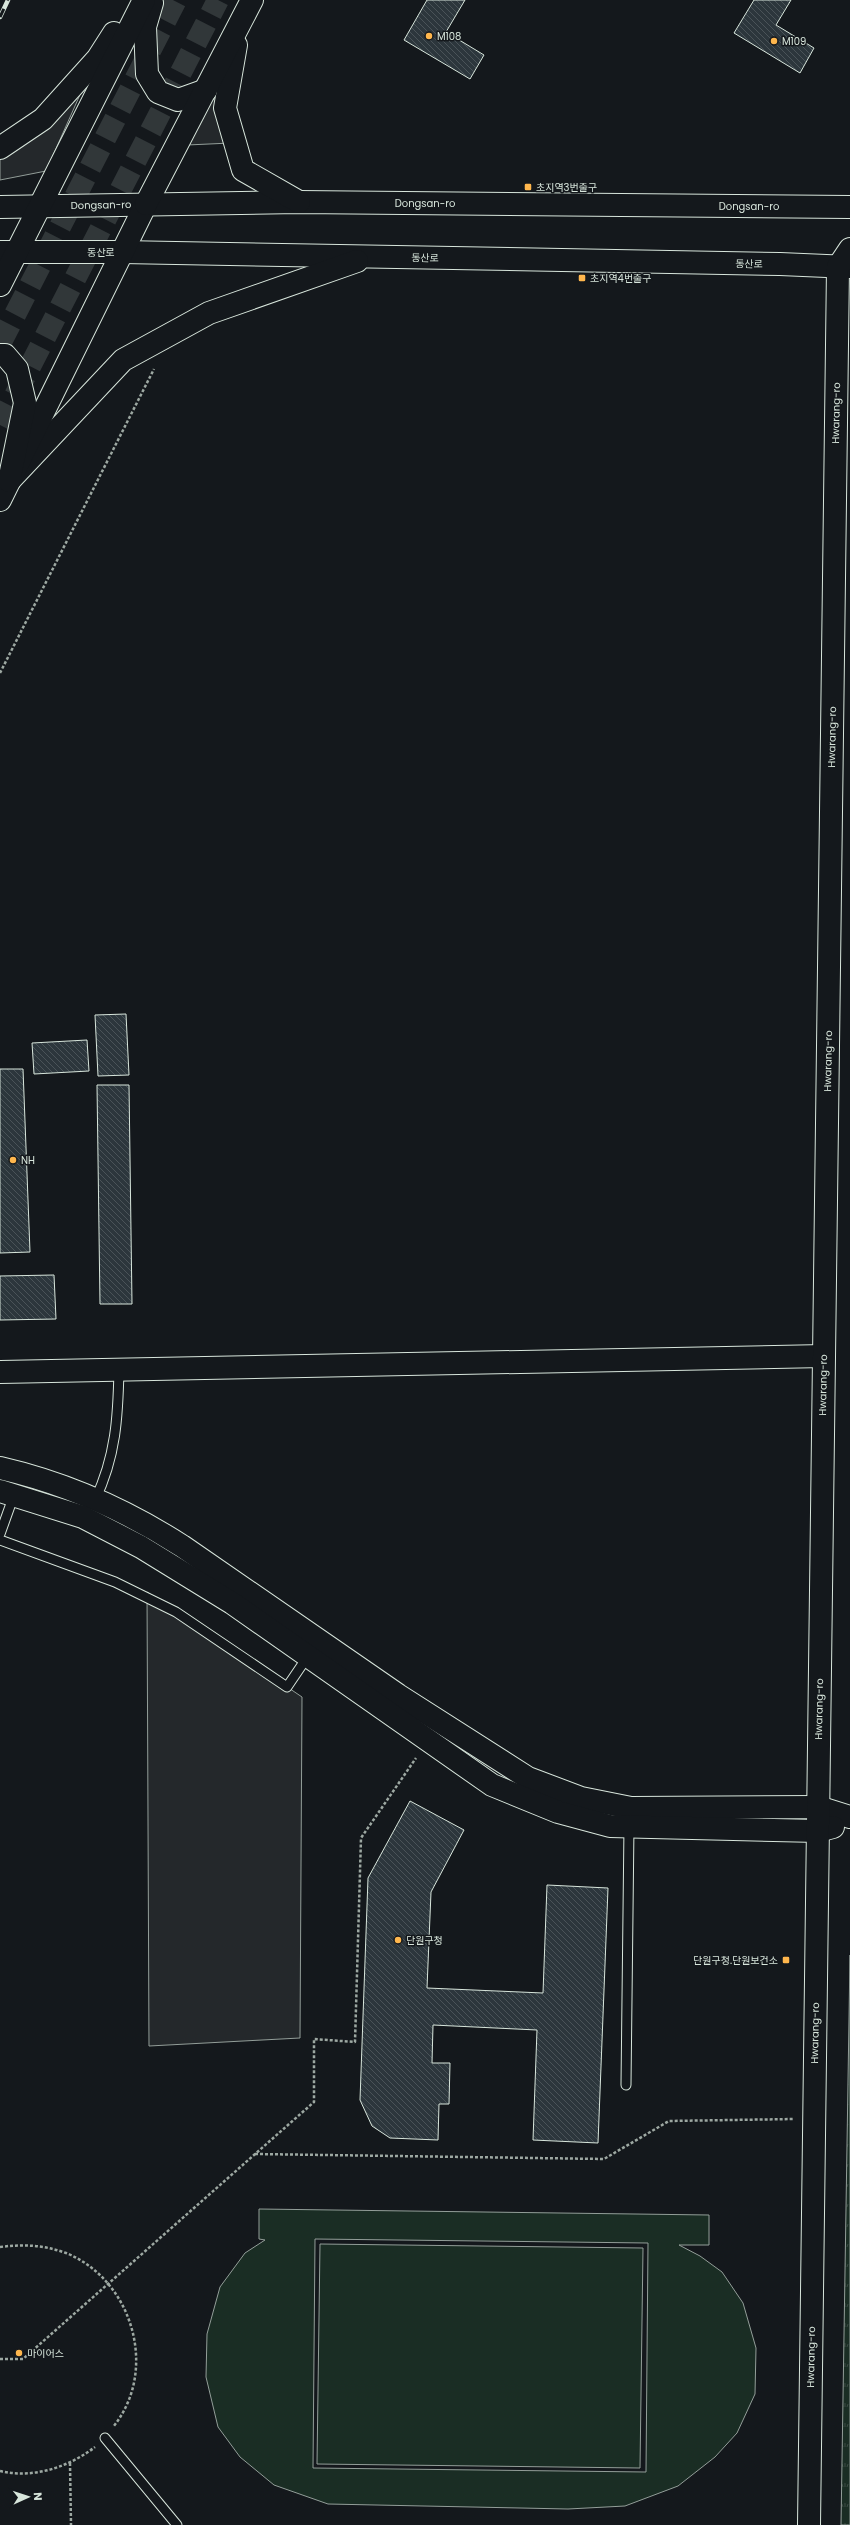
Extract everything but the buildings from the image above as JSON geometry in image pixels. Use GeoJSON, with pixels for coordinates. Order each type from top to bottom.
{"type":"FeatureCollection","features":[{"type":"Feature","properties":{"kind":"street"},"geometry":{"type":"LineString","coordinates":[[0,148],[43,119],[98,58],[136,0]]}},
{"type":"Feature","properties":{"kind":"street"},"geometry":{"type":"LineString","coordinates":[[0,285],[9,252],[40,206],[144,0]]}},
{"type":"Feature","properties":{"kind":"street"},"geometry":{"type":"LineString","coordinates":[[153,0],[145,27],[147,74],[158,92],[178,100],[206,90]]}},
{"type":"Feature","properties":{"kind":"street"},"geometry":{"type":"LineString","coordinates":[[5,491],[146,204],[252,0]]}},
{"type":"Feature","properties":{"kind":"street"},"geometry":{"type":"LineString","coordinates":[[239,25],[225,108],[243,170],[300,202]]}},
{"type":"Feature","properties":{"kind":"street","name":"Dongsan-ro"},"geometry":{"type":"LineString","coordinates":[[0,207],[300,202],[850,207]]}},
{"type":"Feature","properties":{"kind":"street"},"geometry":{"type":"LineString","coordinates":[[844,267],[850,249]]}},
{"type":"Feature","properties":{"kind":"street","name":"동산로"},"geometry":{"type":"LineString","coordinates":[[9,252],[122,252],[772,264],[844,267]]}},
{"type":"Feature","properties":{"kind":"street"},"geometry":{"type":"LineString","coordinates":[[5,491],[123,360],[209,313],[370,257]]}},
{"type":"Feature","properties":{"kind":"street","name":"Hwarang-ro"},"geometry":{"type":"LineString","coordinates":[[809,2525],[824,1356],[844,267]]}},
{"type":"Feature","properties":{"kind":"street"},"geometry":{"type":"LineString","coordinates":[[0,354],[5,355],[17,369],[25,403],[5,491]]}},
{"type":"Feature","properties":{"kind":"street"},"geometry":{"type":"LineString","coordinates":[[0,1372],[824,1356]]}},
{"type":"Feature","properties":{"kind":"street"},"geometry":{"type":"LineString","coordinates":[[0,1468],[37,1476],[89,1509],[141,1547],[232,1603],[492,1785],[558,1812],[610,1826],[818,1831],[850,1823]]}},
{"type":"Feature","properties":{"kind":"street"},"geometry":{"type":"LineString","coordinates":[[7,1493],[89,1509],[146,1523],[182,1546],[398,1695],[528,1778],[580,1798],[631,1808],[818,1807],[850,1818]]}},
{"type":"Feature","properties":{"kind":"lane"},"geometry":{"type":"LineString","coordinates":[[89,1509],[109,1469],[117,1428],[119,1369]]}},
{"type":"Feature","properties":{"kind":"lane"},"geometry":{"type":"LineString","coordinates":[[0,1534],[7,1493]]}},
{"type":"Feature","properties":{"kind":"lane"},"geometry":{"type":"LineString","coordinates":[[0,1540],[115,1582],[176,1612],[287,1687],[308,1656]]}},
{"type":"Feature","properties":{"kind":"lane"},"geometry":{"type":"LineString","coordinates":[[626,2085],[629,1826]]}},
{"type":"Feature","properties":{"kind":"lane"},"geometry":{"type":"LineString","coordinates":[[105,2438],[177,2525]]}},
{"type":"Feature","properties":{"kind":"path"},"geometry":{"type":"LineString","coordinates":[[0,673],[157,362]]}},
{"type":"Feature","properties":{"kind":"path"},"geometry":{"type":"LineString","coordinates":[[0,2359],[23,2359],[314,2102],[314,2040],[355,2042],[361,1838],[428,1740]]}},
{"type":"Feature","properties":{"kind":"path"},"geometry":{"type":"LineString","coordinates":[[255,2154],[604,2159],[669,2121],[814,2119]]}},
{"type":"Feature","properties":{"kind":"path"},"geometry":{"type":"LineString","coordinates":[[0,2247],[33,2245],[61,2252],[82,2262],[108,2284],[126,2312],[136,2345],[137,2362],[129,2400],[116,2425],[105,2438],[83,2456],[70,2463],[37,2472],[0,2471]]}},
{"type":"Feature","properties":{"kind":"path"},"geometry":{"type":"LineString","coordinates":[[70,2463],[71,2525]]}},
{"type":"Feature","properties":{"kind":"green space"},"geometry":{"type":"Polygon","coordinates":[[[850,1955],[850,2525],[841,2525],[850,1955]]]}},
{"type":"Feature","properties":{"kind":"green space"},"geometry":{"type":"Polygon","coordinates":[[[259,2209],[709,2215],[709,2245],[679,2245],[700,2256],[722,2272],[743,2303],[756,2348],[755,2394],[737,2433],[715,2457],[678,2486],[625,2506],[568,2509],[328,2504],[274,2485],[240,2457],[218,2427],[206,2377],[207,2334],[220,2287],[245,2253],[265,2240],[259,2239],[259,2209]],[[315,2239],[313,2468],[646,2472],[648,2243],[315,2239]]]}},
{"type":"Feature","properties":{"kind":"green space"},"geometry":{"type":"Polygon","coordinates":[[[320,2244],[643,2248],[640,2468],[317,2464],[320,2244]]]}},
{"type":"Feature","properties":{"kind":"shaded area"},"geometry":{"type":"Polygon","coordinates":[[[83,88],[46,171],[0,180],[0,157],[83,88]]]}},
{"type":"Feature","properties":{"kind":"shaded area"},"geometry":{"type":"Polygon","coordinates":[[[216,92],[217,116],[231,143],[187,145],[216,92]]]}},
{"type":"Feature","properties":{"kind":"shaded area"},"geometry":{"type":"Polygon","coordinates":[[[147,1592],[302,1697],[300,2038],[149,2046],[147,1592]]]}},
{"type":"Feature","properties":{"kind":"tunnel"},"geometry":{"type":"LineString","coordinates":[[0,344],[176,0]]}},
{"type":"Feature","properties":{"kind":"tunnel"},"geometry":{"type":"LineString","coordinates":[[0,425],[218,0]]}},
{"type":"Feature","properties":{"kind":"railway"},"geometry":{"type":"LineString","coordinates":[[0,17],[8,0]]}},
{"type":"Feature","properties":{"kind":"place","name":"M108"},"geometry":{"type":"Point","coordinates":[429,36]}},
{"type":"Feature","properties":{"kind":"place","name":"M109"},"geometry":{"type":"Point","coordinates":[774,41]}},
{"type":"Feature","properties":{"kind":"place","name":"초지역3번출구"},"geometry":{"type":"Point","coordinates":[528,187]}},
{"type":"Feature","properties":{"kind":"place","name":"초지역4번출구"},"geometry":{"type":"Point","coordinates":[582,278]}},
{"type":"Feature","properties":{"kind":"place","name":"NH"},"geometry":{"type":"Point","coordinates":[13,1160]}},
{"type":"Feature","properties":{"kind":"place","name":"단원구청"},"geometry":{"type":"Point","coordinates":[398,1940]}},
{"type":"Feature","properties":{"kind":"place","name":"단원구청.단원보건소"},"geometry":{"type":"Point","coordinates":[786,1960]}},
{"type":"Feature","properties":{"kind":"place","name":"마이어스"},"geometry":{"type":"Point","coordinates":[19,2353]}}]}
